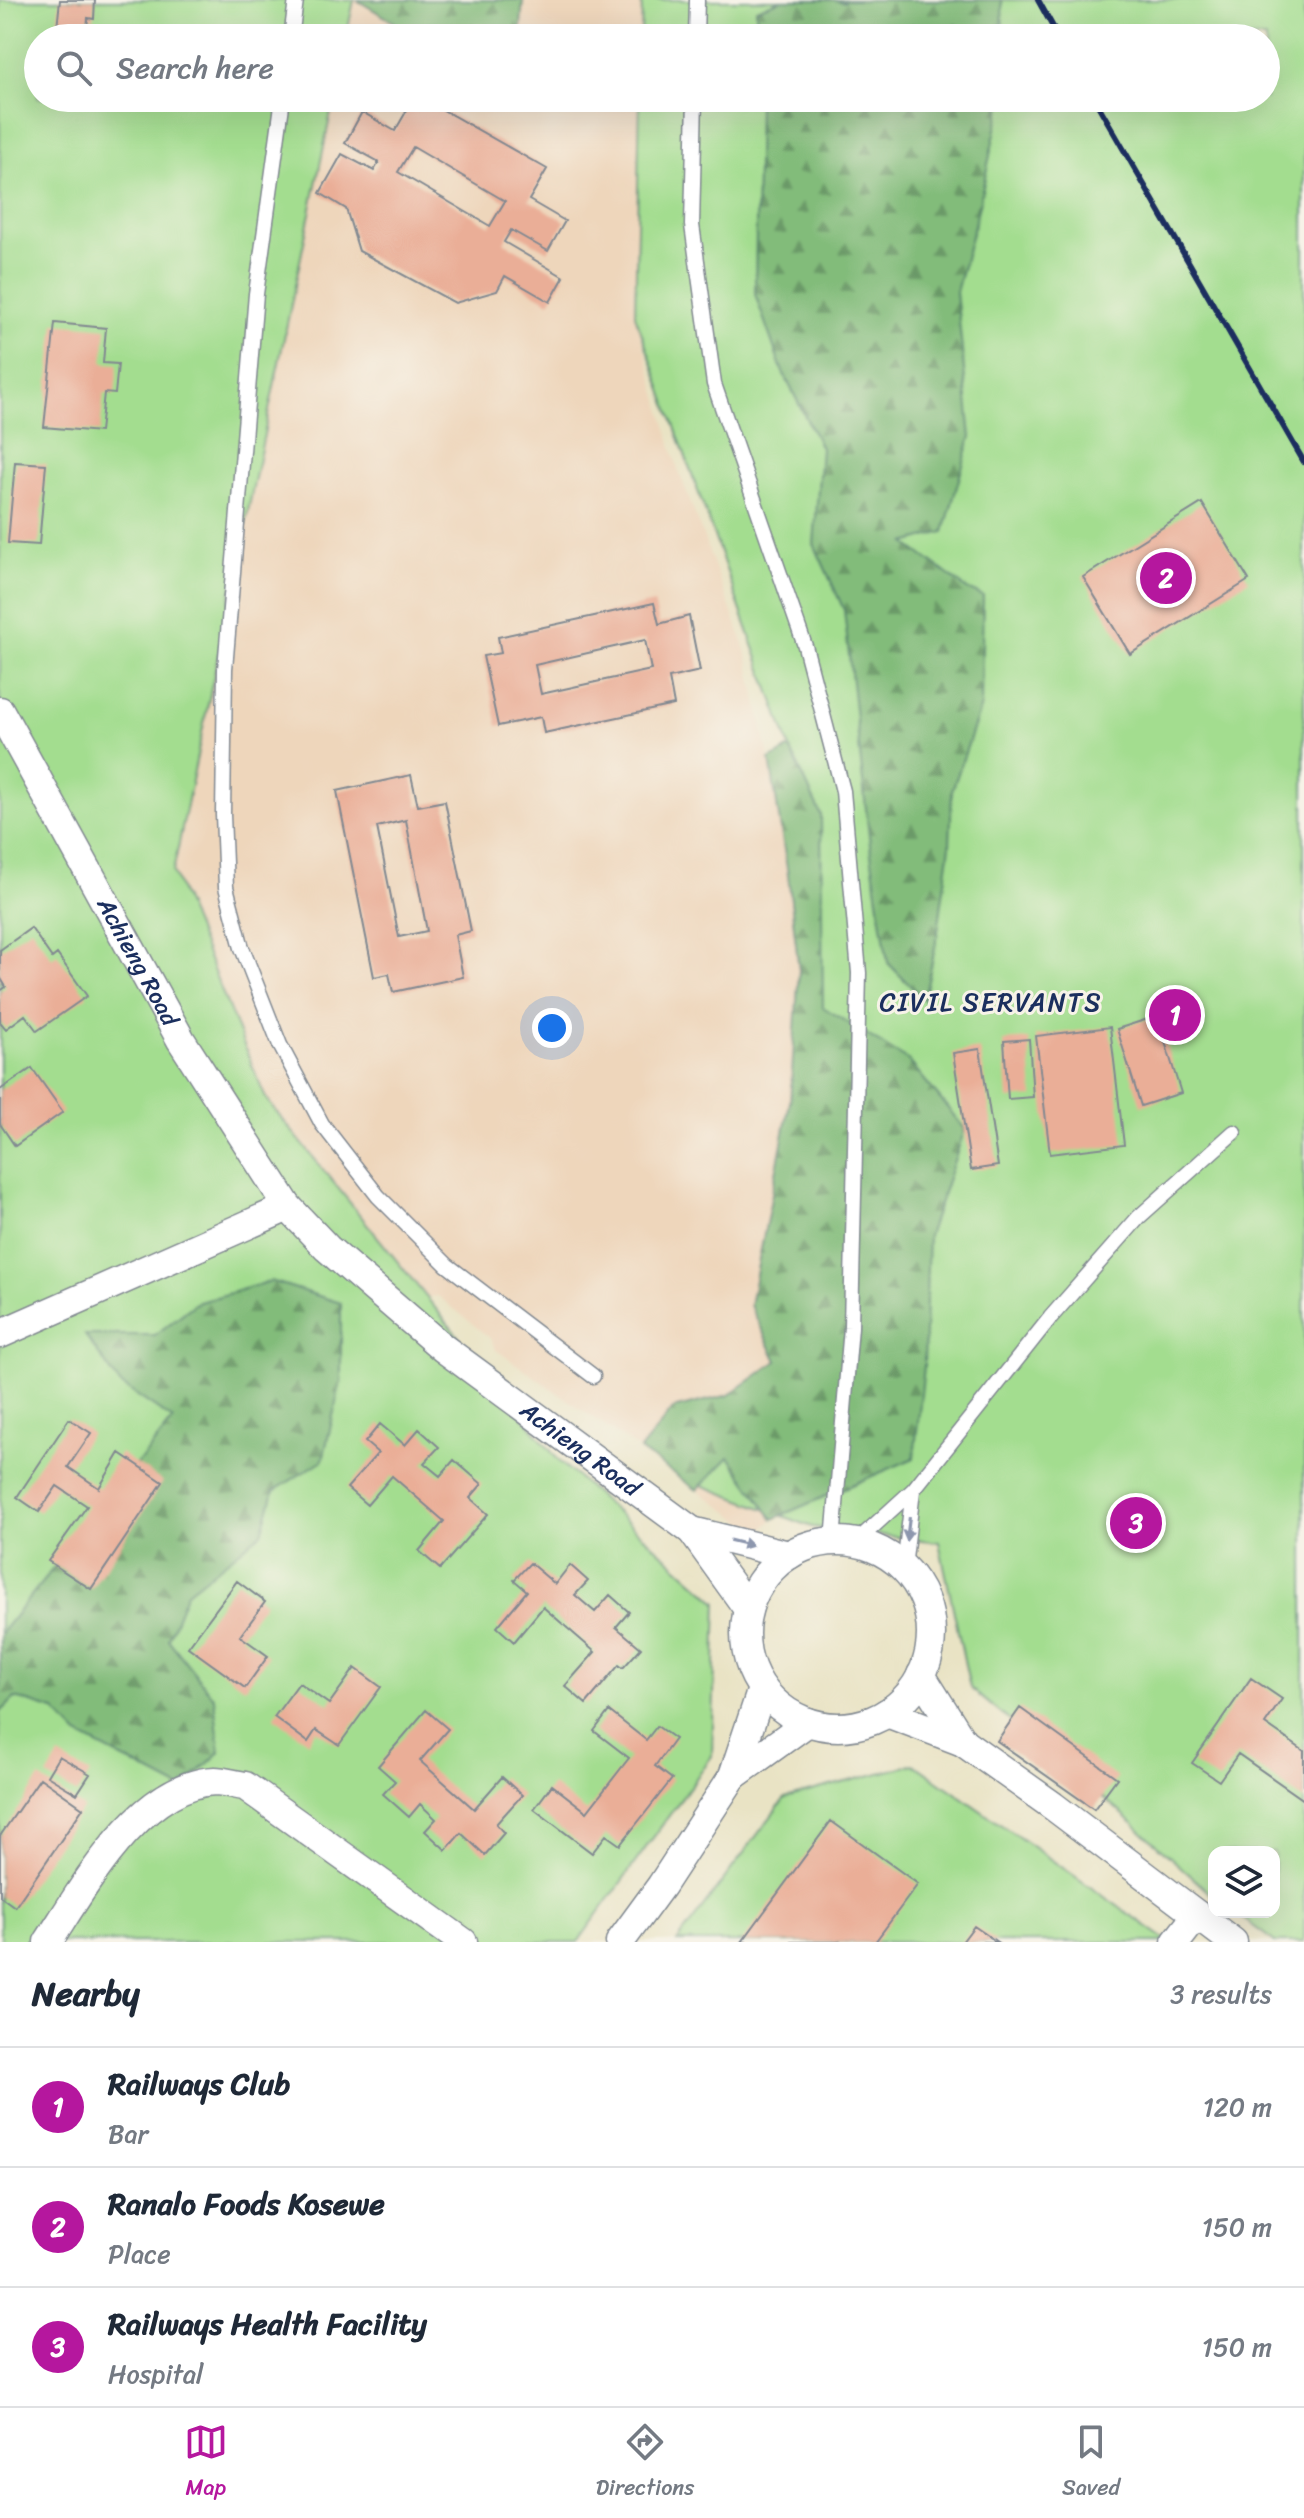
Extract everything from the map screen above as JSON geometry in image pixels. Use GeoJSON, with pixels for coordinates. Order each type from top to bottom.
{"type":"FeatureCollection","features":[{"type":"Feature","properties":{"kind":"street","name":"Achieng Road"},"geometry":{"type":"LineString","coordinates":[[0,711],[181,1040],[288,1207],[327,1248],[443,1348],[692,1531]]}},
{"type":"Feature","properties":{"kind":"street"},"geometry":{"type":"LineString","coordinates":[[0,1334],[288,1207]]}},
{"type":"Feature","properties":{"kind":"street"},"geometry":{"type":"LineString","coordinates":[[692,1531],[789,1555]]}},
{"type":"Feature","properties":{"kind":"street"},"geometry":{"type":"LineString","coordinates":[[692,1531],[748,1609]]}},
{"type":"Feature","properties":{"kind":"street"},"geometry":{"type":"LineString","coordinates":[[845,1542],[890,1556],[904,1568],[921,1591],[930,1619],[930,1648],[921,1675],[906,1696],[887,1713],[848,1726],[828,1727],[791,1714],[762,1689],[750,1665],[745,1637],[748,1609],[757,1588],[771,1569],[789,1555],[810,1545],[845,1542]]}},
{"type":"Feature","properties":{"kind":"street"},"geometry":{"type":"LineString","coordinates":[[921,1675],[963,1742]]}},
{"type":"Feature","properties":{"kind":"street"},"geometry":{"type":"LineString","coordinates":[[620,1942],[733,1776],[762,1689]]}},
{"type":"Feature","properties":{"kind":"street"},"geometry":{"type":"LineString","coordinates":[[887,1713],[963,1742],[1233,1942]]}},
{"type":"Feature","properties":{"kind":"street"},"geometry":{"type":"LineString","coordinates":[[733,1776],[808,1722]]}},
{"type":"Feature","properties":{"kind":"street"},"geometry":{"type":"LineString","coordinates":[[48,1942],[100,1865],[144,1813],[181,1789],[215,1781],[245,1786],[463,1942]]}},
{"type":"Feature","properties":{"kind":"street"},"geometry":{"type":"LineString","coordinates":[[1176,1942],[1197,1915]]}},
{"type":"Feature","properties":{"kind":"lane"},"geometry":{"type":"LineString","coordinates":[[293,24],[296,0]]}},
{"type":"Feature","properties":{"kind":"lane"},"geometry":{"type":"LineString","coordinates":[[696,24],[697,0]]}},
{"type":"Feature","properties":{"kind":"lane"},"geometry":{"type":"LineString","coordinates":[[281,112],[256,294],[225,669],[223,815],[226,887],[242,948],[280,1045],[322,1124],[378,1196],[447,1265],[593,1376]]}},
{"type":"Feature","properties":{"kind":"lane"},"geometry":{"type":"LineString","coordinates":[[695,112],[692,225],[714,384],[805,646],[843,791],[859,973],[845,1542]]}},
{"type":"Feature","properties":{"kind":"lane"},"geometry":{"type":"LineString","coordinates":[[845,1542],[913,1490],[1050,1318],[1139,1217],[1234,1132]]}},
{"type":"Feature","properties":{"kind":"lane"},"geometry":{"type":"LineString","coordinates":[[904,1568],[913,1490]]}},
{"type":"Feature","properties":{"kind":"shaded area"},"geometry":{"type":"Polygon","coordinates":[[[243,0],[642,0],[641,24],[241,24],[243,0]]]}},
{"type":"Feature","properties":{"kind":"shaded area"},"geometry":{"type":"Polygon","coordinates":[[[233,112],[640,112],[635,315],[678,469],[746,650],[782,818],[799,970],[778,1305],[773,1519],[759,1533],[496,1350],[491,1339],[438,1296],[420,1299],[325,1202],[226,1030],[141,871],[233,112]]]}},
{"type":"Feature","properties":{"kind":"green space"},"geometry":{"type":"Polygon","coordinates":[[[0,0],[354,0],[349,24],[24,24],[24,112],[331,112],[173,872],[266,1099],[559,1461],[717,1602],[712,1756],[578,1942],[0,1942],[0,0]]]}},
{"type":"Feature","properties":{"kind":"green space"},"geometry":{"type":"Polygon","coordinates":[[[357,0],[523,0],[521,24],[397,24],[357,0]]]}},
{"type":"Feature","properties":{"kind":"green space"},"geometry":{"type":"Polygon","coordinates":[[[642,0],[1304,0],[1304,1942],[1275,1942],[1242,1918],[1280,1918],[1280,1846],[1208,1846],[1208,1892],[1124,1815],[970,1688],[939,1542],[812,1527],[678,1476],[777,1361],[799,970],[782,818],[790,748],[635,315],[640,112],[1280,112],[1280,24],[641,24],[642,0]]]}},
{"type":"Feature","properties":{"kind":"green space"},"geometry":{"type":"Polygon","coordinates":[[[782,0],[1002,0],[1003,24],[757,24],[756,9],[782,0]]]}},
{"type":"Feature","properties":{"kind":"green space"},"geometry":{"type":"Polygon","coordinates":[[[758,112],[1000,112],[956,292],[971,437],[944,532],[906,543],[967,589],[983,596],[981,706],[952,791],[950,846],[937,938],[924,1000],[888,963],[871,854],[844,610],[814,544],[821,448],[782,370],[755,294],[758,112]]]}},
{"type":"Feature","properties":{"kind":"green space"},"geometry":{"type":"Polygon","coordinates":[[[790,748],[821,815],[823,1007],[909,1061],[965,1129],[928,1236],[924,1367],[914,1458],[773,1519],[729,1457],[697,1490],[640,1450],[673,1409],[729,1395],[777,1361],[750,1305],[790,1102],[799,970],[770,760],[790,748]]]}},
{"type":"Feature","properties":{"kind":"green space"},"geometry":{"type":"Polygon","coordinates":[[[271,1281],[341,1303],[341,1381],[323,1460],[274,1491],[262,1533],[187,1592],[168,1639],[214,1698],[220,1752],[181,1789],[78,1735],[54,1710],[15,1698],[0,1713],[0,1634],[173,1420],[120,1384],[85,1335],[155,1335],[196,1303],[271,1281]]]}},
{"type":"Feature","properties":{"kind":"green space"},"geometry":{"type":"Polygon","coordinates":[[[914,1764],[1169,1942],[677,1942],[785,1798],[914,1764]]]}},
{"type":"Feature","properties":{"kind":"building"},"geometry":{"type":"Polygon","coordinates":[[[60,0],[95,0],[94,19],[88,18],[87,24],[57,24],[60,0]]]}},
{"type":"Feature","properties":{"kind":"building"},"geometry":{"type":"Polygon","coordinates":[[[362,112],[395,131],[406,112],[447,112],[547,169],[529,200],[565,221],[548,251],[511,230],[504,242],[564,277],[550,302],[505,276],[497,291],[455,303],[359,251],[346,209],[320,193],[342,154],[374,171],[379,162],[345,143],[362,112]],[[413,147],[398,172],[490,226],[505,201],[413,147]]]}},
{"type":"Feature","properties":{"kind":"building"},"geometry":{"type":"Polygon","coordinates":[[[55,323],[106,328],[103,363],[118,364],[115,394],[104,393],[100,432],[44,427],[55,323]]]}},
{"type":"Feature","properties":{"kind":"building"},"geometry":{"type":"Polygon","coordinates":[[[15,462],[46,464],[39,545],[8,543],[15,462]]]}},
{"type":"Feature","properties":{"kind":"building"},"geometry":{"type":"Polygon","coordinates":[[[1202,503],[1249,580],[1130,654],[1083,577],[1202,503]]]}},
{"type":"Feature","properties":{"kind":"building"},"geometry":{"type":"Polygon","coordinates":[[[654,603],[659,624],[689,616],[700,671],[669,678],[674,705],[544,733],[541,717],[498,726],[483,656],[501,653],[498,637],[654,603]],[[645,640],[535,665],[541,694],[651,670],[645,640]]]}},
{"type":"Feature","properties":{"kind":"building"},"geometry":{"type":"Polygon","coordinates":[[[411,775],[418,806],[445,801],[471,931],[455,935],[463,977],[393,992],[389,974],[374,977],[337,791],[411,775]],[[406,820],[377,827],[399,937],[427,931],[406,820]]]}},
{"type":"Feature","properties":{"kind":"building"},"geometry":{"type":"Polygon","coordinates":[[[31,928],[52,958],[57,954],[87,996],[37,1031],[25,1015],[6,1029],[0,1022],[0,991],[6,987],[0,977],[0,950],[31,928]]]}},
{"type":"Feature","properties":{"kind":"building"},"geometry":{"type":"Polygon","coordinates":[[[1157,1016],[1181,1093],[1141,1106],[1117,1029],[1157,1016]]]}},
{"type":"Feature","properties":{"kind":"building"},"geometry":{"type":"Polygon","coordinates":[[[1110,1027],[1124,1145],[1050,1154],[1036,1036],[1110,1027]]]}},
{"type":"Feature","properties":{"kind":"building"},"geometry":{"type":"Polygon","coordinates":[[[1029,1039],[1033,1097],[1008,1099],[1004,1041],[1029,1039]]]}},
{"type":"Feature","properties":{"kind":"building"},"geometry":{"type":"Polygon","coordinates":[[[980,1049],[998,1166],[971,1170],[953,1053],[980,1049]]]}},
{"type":"Feature","properties":{"kind":"building"},"geometry":{"type":"Polygon","coordinates":[[[32,1068],[63,1112],[15,1146],[0,1124],[0,1090],[32,1068]]]}},
{"type":"Feature","properties":{"kind":"building"},"geometry":{"type":"Polygon","coordinates":[[[69,1419],[91,1433],[68,1467],[99,1488],[120,1453],[163,1482],[91,1589],[48,1561],[87,1506],[57,1486],[39,1512],[17,1497],[69,1419]]]}},
{"type":"Feature","properties":{"kind":"building"},"geometry":{"type":"Polygon","coordinates":[[[380,1424],[405,1445],[419,1429],[439,1447],[424,1463],[440,1476],[454,1460],[482,1484],[470,1498],[488,1514],[440,1569],[419,1551],[444,1521],[392,1476],[367,1505],[347,1488],[378,1453],[365,1442],[380,1424]]]}},
{"type":"Feature","properties":{"kind":"building"},"geometry":{"type":"Polygon","coordinates":[[[530,1563],[555,1584],[570,1565],[588,1581],[575,1595],[595,1612],[610,1595],[629,1612],[616,1627],[641,1648],[623,1668],[619,1665],[586,1704],[565,1686],[595,1652],[543,1607],[514,1642],[497,1627],[527,1591],[514,1580],[530,1563]]]}},
{"type":"Feature","properties":{"kind":"building"},"geometry":{"type":"Polygon","coordinates":[[[237,1581],[265,1602],[240,1636],[268,1656],[245,1688],[188,1647],[237,1581]]]}},
{"type":"Feature","properties":{"kind":"building"},"geometry":{"type":"Polygon","coordinates":[[[355,1668],[381,1687],[339,1745],[316,1730],[308,1742],[274,1717],[299,1683],[329,1704],[355,1668]]]}},
{"type":"Feature","properties":{"kind":"building"},"geometry":{"type":"Polygon","coordinates":[[[1251,1678],[1282,1699],[1265,1724],[1304,1751],[1304,1800],[1238,1754],[1219,1781],[1192,1763],[1251,1678]]]}},
{"type":"Feature","properties":{"kind":"building"},"geometry":{"type":"Polygon","coordinates":[[[1020,1708],[1117,1778],[1094,1809],[997,1741],[1020,1708]]]}},
{"type":"Feature","properties":{"kind":"building"},"geometry":{"type":"Polygon","coordinates":[[[426,1710],[448,1729],[420,1761],[474,1809],[502,1777],[522,1795],[496,1824],[504,1833],[485,1855],[461,1833],[446,1850],[425,1831],[436,1819],[420,1804],[409,1817],[383,1794],[395,1781],[378,1766],[426,1710]]]}},
{"type":"Feature","properties":{"kind":"building"},"geometry":{"type":"Polygon","coordinates":[[[609,1711],[646,1740],[657,1726],[675,1739],[655,1766],[672,1779],[620,1845],[606,1835],[592,1853],[534,1809],[552,1785],[587,1812],[629,1758],[594,1731],[609,1711]]]}},
{"type":"Feature","properties":{"kind":"building"},"geometry":{"type":"Polygon","coordinates":[[[59,1756],[90,1774],[77,1794],[47,1776],[59,1756]]]}},
{"type":"Feature","properties":{"kind":"building"},"geometry":{"type":"Polygon","coordinates":[[[40,1778],[83,1808],[15,1907],[0,1896],[0,1836],[40,1778]]]}},
{"type":"Feature","properties":{"kind":"building"},"geometry":{"type":"Polygon","coordinates":[[[831,1821],[918,1884],[875,1942],[742,1942],[831,1821]]]}},
{"type":"Feature","properties":{"kind":"building"},"geometry":{"type":"Polygon","coordinates":[[[974,1926],[997,1942],[962,1942],[974,1926]]]}},
{"type":"Feature","properties":{"kind":"railway"},"geometry":{"type":"LineString","coordinates":[[1038,0],[1051,24]]}},
{"type":"Feature","properties":{"kind":"railway"},"geometry":{"type":"LineString","coordinates":[[1102,112],[1304,462]]}},
{"type":"Feature","properties":{"kind":"place","name":"Ranalo Foods Kosewe"},"geometry":{"type":"Point","coordinates":[1166,578]}},
{"type":"Feature","properties":{"kind":"place","name":"Railways Club"},"geometry":{"type":"Point","coordinates":[1175,1015]}},
{"type":"Feature","properties":{"kind":"place","name":"Railways Health Facility"},"geometry":{"type":"Point","coordinates":[1136,1523]}},
{"type":"Feature","properties":{"kind":"district","name":"CIVIL SERVANTS"},"geometry":{"type":"Point","coordinates":[991,1002]}}]}
